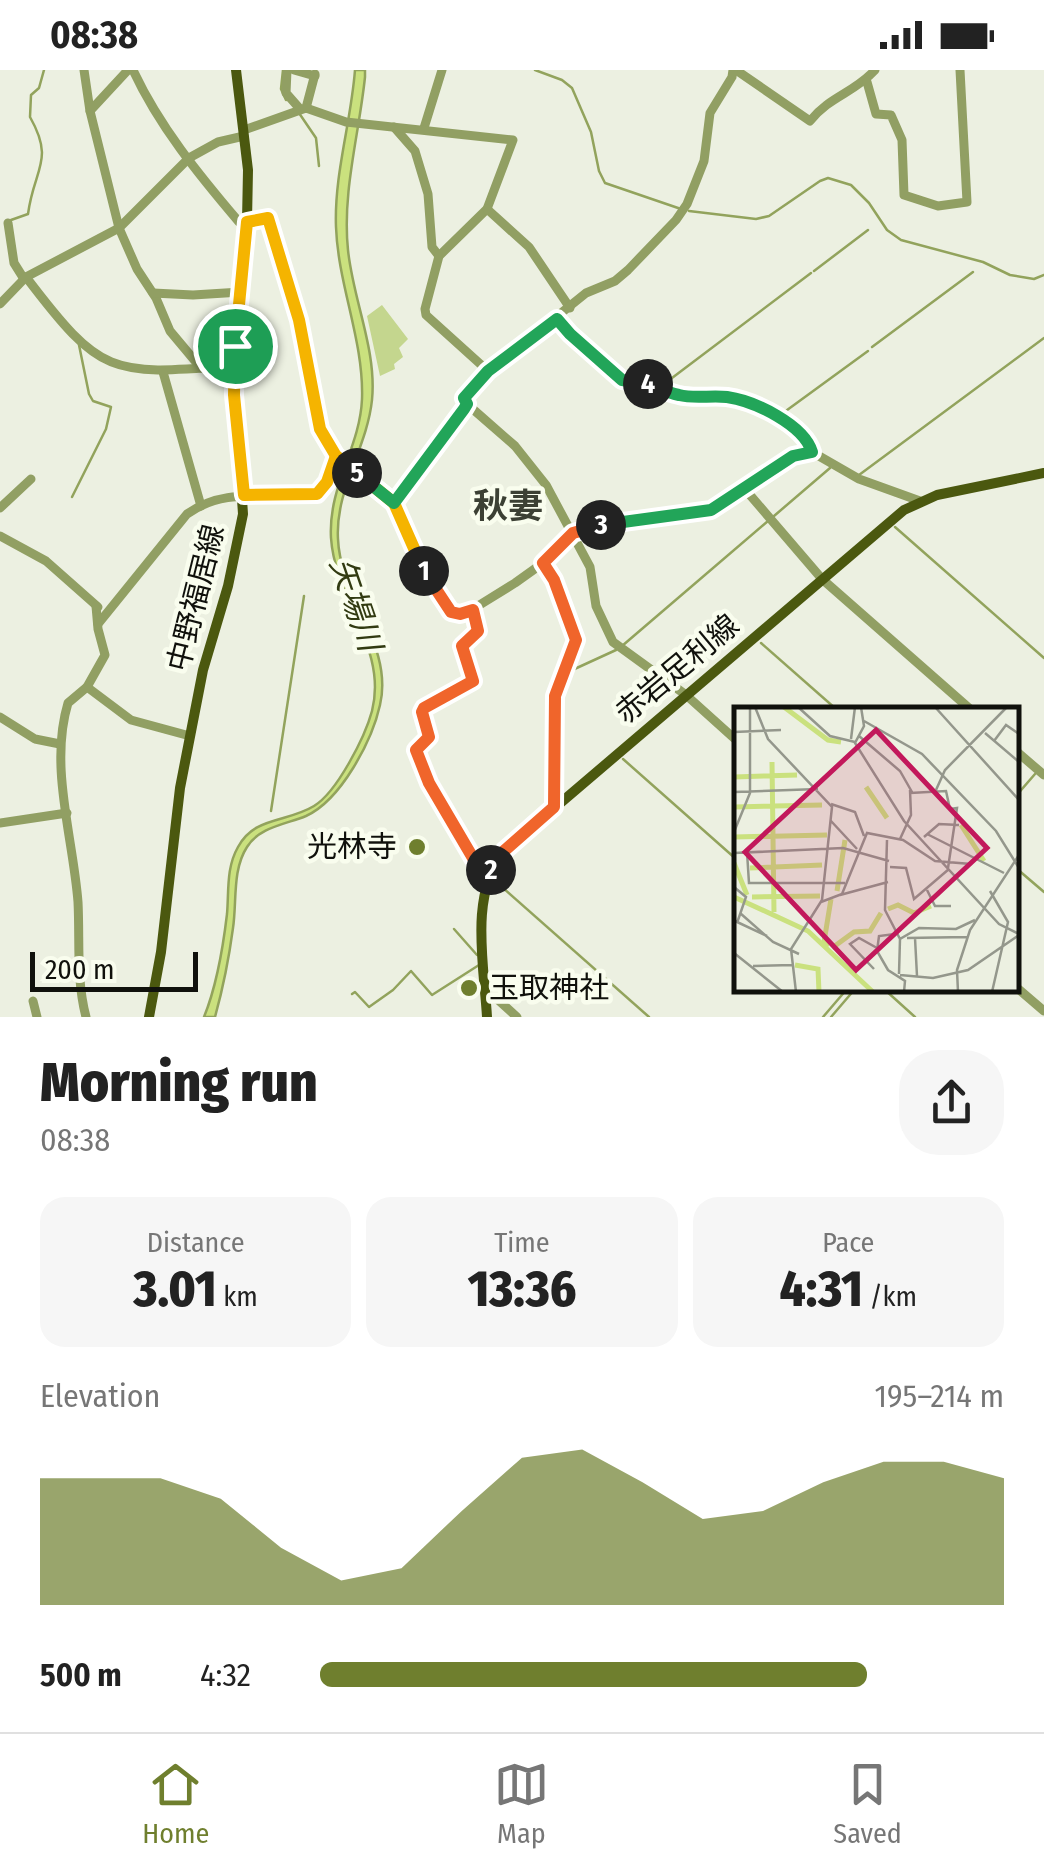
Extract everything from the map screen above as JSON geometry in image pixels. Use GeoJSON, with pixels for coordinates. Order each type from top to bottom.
{"type":"FeatureCollection","features":[{"type":"Feature","properties":{"kind":"main road","name":"中野福居線"},"geometry":{"type":"LineString","coordinates":[[149,1017],[162,952],[180,788],[203,670],[240,531],[244,495],[234,366],[247,222],[244,133],[236,70]]}},
{"type":"Feature","properties":{"kind":"main road","name":"赤岩足利線"},"geometry":{"type":"LineString","coordinates":[[488,878],[504,851],[894,517],[920,500],[1044,473]]}},
{"type":"Feature","properties":{"kind":"main road"},"geometry":{"type":"LineString","coordinates":[[487,1017],[483,898],[488,878]]}},
{"type":"Feature","properties":{"kind":"street"},"geometry":{"type":"LineString","coordinates":[[84,70],[90,111],[119,228],[170,331],[201,368]]}},
{"type":"Feature","properties":{"kind":"street"},"geometry":{"type":"LineString","coordinates":[[90,111],[131,70],[148,102],[239,222],[271,220],[299,320],[320,429],[339,458],[394,503],[424,571],[445,606],[456,615],[473,610],[543,563],[573,533],[607,524],[704,512],[793,456],[812,452]]}},
{"type":"Feature","properties":{"kind":"street"},"geometry":{"type":"LineString","coordinates":[[287,70],[286,93],[303,109],[346,122],[513,140],[486,208],[439,256],[425,314],[488,371]]}},
{"type":"Feature","properties":{"kind":"street"},"geometry":{"type":"LineString","coordinates":[[0,302],[25,278],[119,228],[189,158],[218,142],[303,109],[315,75],[294,70]]}},
{"type":"Feature","properties":{"kind":"street"},"geometry":{"type":"LineString","coordinates":[[424,128],[442,70]]}},
{"type":"Feature","properties":{"kind":"street"},"geometry":{"type":"LineString","coordinates":[[734,738],[686,695],[613,642],[596,606],[590,567],[573,533],[530,462],[467,404],[466,394],[488,371],[586,293],[615,281],[684,210],[704,161],[710,113],[734,70],[810,122],[824,106],[868,82],[876,70]]}},
{"type":"Feature","properties":{"kind":"street"},"geometry":{"type":"LineString","coordinates":[[868,82],[876,114],[891,116],[902,140],[904,195],[938,206],[966,202],[960,70]]}},
{"type":"Feature","properties":{"kind":"street"},"geometry":{"type":"LineString","coordinates":[[394,127],[416,151],[428,194],[432,248],[439,256]]}},
{"type":"Feature","properties":{"kind":"street"},"geometry":{"type":"LineString","coordinates":[[486,208],[529,247],[570,308]]}},
{"type":"Feature","properties":{"kind":"street"},"geometry":{"type":"LineString","coordinates":[[8,222],[14,263],[95,356],[121,367],[163,372],[234,366]]}},
{"type":"Feature","properties":{"kind":"street"},"geometry":{"type":"LineString","coordinates":[[152,293],[241,292]]}},
{"type":"Feature","properties":{"kind":"street"},"geometry":{"type":"LineString","coordinates":[[557,319],[622,380],[650,384],[675,394],[708,399],[728,397],[742,402],[794,425],[812,452],[859,478],[920,500]]}},
{"type":"Feature","properties":{"kind":"street"},"geometry":{"type":"LineString","coordinates":[[163,372],[202,506]]}},
{"type":"Feature","properties":{"kind":"street"},"geometry":{"type":"LineString","coordinates":[[394,503],[467,404]]}},
{"type":"Feature","properties":{"kind":"street"},"geometry":{"type":"LineString","coordinates":[[98,624],[188,514],[202,506],[244,495],[317,494],[339,458]]}},
{"type":"Feature","properties":{"kind":"street"},"geometry":{"type":"LineString","coordinates":[[0,508],[31,479]]}},
{"type":"Feature","properties":{"kind":"street"},"geometry":{"type":"LineString","coordinates":[[744,488],[822,579],[967,707]]}},
{"type":"Feature","properties":{"kind":"street"},"geometry":{"type":"LineString","coordinates":[[0,536],[46,561],[108,615]]}},
{"type":"Feature","properties":{"kind":"street"},"geometry":{"type":"LineString","coordinates":[[543,563],[554,580],[576,640],[555,696],[554,807]]}},
{"type":"Feature","properties":{"kind":"street"},"geometry":{"type":"LineString","coordinates":[[86,1017],[79,983],[78,898],[60,744],[68,703],[87,687],[105,655],[96,606]]}},
{"type":"Feature","properties":{"kind":"street"},"geometry":{"type":"LineString","coordinates":[[473,610],[478,631],[462,646],[474,678],[424,708],[429,737],[416,750],[429,783],[488,878]]}},
{"type":"Feature","properties":{"kind":"street"},"geometry":{"type":"LineString","coordinates":[[87,687],[131,720],[190,736]]}},
{"type":"Feature","properties":{"kind":"street"},"geometry":{"type":"LineString","coordinates":[[0,717],[36,738],[60,744]]}},
{"type":"Feature","properties":{"kind":"street"},"geometry":{"type":"LineString","coordinates":[[1019,754],[1044,775]]}},
{"type":"Feature","properties":{"kind":"street"},"geometry":{"type":"LineString","coordinates":[[0,823],[67,814]]}},
{"type":"Feature","properties":{"kind":"street"},"geometry":{"type":"LineString","coordinates":[[1019,989],[1042,1006]]}},
{"type":"Feature","properties":{"kind":"street"},"geometry":{"type":"LineString","coordinates":[[486,998],[497,999],[517,1017]]}},
{"type":"Feature","properties":{"kind":"street"},"geometry":{"type":"LineString","coordinates":[[32,1001],[37,1017]]}},
{"type":"Feature","properties":{"kind":"shaded area"},"geometry":{"type":"Polygon","coordinates":[[[382,305],[408,339],[399,348],[403,357],[394,364],[395,369],[380,376],[367,316],[382,305]]]}},
{"type":"Feature","properties":{"kind":"water","name":"矢場川"},"geometry":{"type":"Polygon","coordinates":[[[355,70],[365,70],[365,77],[349,185],[348,250],[373,381],[369,418],[341,503],[338,539],[347,581],[380,662],[380,705],[362,752],[331,797],[306,816],[259,835],[247,847],[237,876],[231,939],[218,1006],[215,1017],[204,1017],[219,966],[230,871],[238,847],[253,830],[323,799],[349,763],[372,711],[373,666],[341,582],[331,538],[334,501],[356,434],[362,399],[359,356],[336,227],[355,70]]]}},
{"type":"Feature","properties":{"kind":"waterway"},"geometry":{"type":"LineString","coordinates":[[11,220],[28,214],[41,165],[41,144],[30,117],[31,95],[39,88],[44,70]]}},
{"type":"Feature","properties":{"kind":"waterway"},"geometry":{"type":"LineString","coordinates":[[283,70],[281,89],[286,100]]}},
{"type":"Feature","properties":{"kind":"waterway"},"geometry":{"type":"LineString","coordinates":[[535,70],[572,88],[591,132],[605,183],[681,209]]}},
{"type":"Feature","properties":{"kind":"waterway"},"geometry":{"type":"LineString","coordinates":[[299,113],[316,138],[319,166]]}},
{"type":"Feature","properties":{"kind":"waterway"},"geometry":{"type":"LineString","coordinates":[[689,211],[756,219],[769,216],[828,178],[851,185],[887,230],[901,240],[983,262],[1010,275],[1034,279],[1044,275]]}},
{"type":"Feature","properties":{"kind":"waterway"},"geometry":{"type":"LineString","coordinates":[[814,271],[868,230]]}},
{"type":"Feature","properties":{"kind":"waterway"},"geometry":{"type":"LineString","coordinates":[[872,347],[973,272]]}},
{"type":"Feature","properties":{"kind":"waterway"},"geometry":{"type":"LineString","coordinates":[[668,381],[811,273]]}},
{"type":"Feature","properties":{"kind":"waterway"},"geometry":{"type":"LineString","coordinates":[[859,475],[1044,338]]}},
{"type":"Feature","properties":{"kind":"waterway"},"geometry":{"type":"LineString","coordinates":[[72,497],[106,429],[111,407],[93,401],[89,394],[79,345]]}},
{"type":"Feature","properties":{"kind":"waterway"},"geometry":{"type":"LineString","coordinates":[[783,413],[868,351]]}},
{"type":"Feature","properties":{"kind":"waterway"},"geometry":{"type":"LineString","coordinates":[[774,516],[830,468]]}},
{"type":"Feature","properties":{"kind":"waterway"},"geometry":{"type":"LineString","coordinates":[[622,646],[768,521]]}},
{"type":"Feature","properties":{"kind":"waterway"},"geometry":{"type":"LineString","coordinates":[[895,527],[1044,658]]}},
{"type":"Feature","properties":{"kind":"waterway"},"geometry":{"type":"LineString","coordinates":[[271,811],[304,596]]}},
{"type":"Feature","properties":{"kind":"waterway"},"geometry":{"type":"LineString","coordinates":[[761,643],[834,707]]}},
{"type":"Feature","properties":{"kind":"waterway"},"geometry":{"type":"LineString","coordinates":[[568,672],[616,650]]}},
{"type":"Feature","properties":{"kind":"waterway"},"geometry":{"type":"LineString","coordinates":[[623,759],[734,857]]}},
{"type":"Feature","properties":{"kind":"waterway"},"geometry":{"type":"LineString","coordinates":[[1019,793],[1035,774]]}},
{"type":"Feature","properties":{"kind":"waterway"},"geometry":{"type":"LineString","coordinates":[[1019,871],[1044,892]]}},
{"type":"Feature","properties":{"kind":"waterway"},"geometry":{"type":"LineString","coordinates":[[494,880],[649,1017]]}},
{"type":"Feature","properties":{"kind":"waterway"},"geometry":{"type":"LineString","coordinates":[[454,929],[477,955]]}},
{"type":"Feature","properties":{"kind":"waterway"},"geometry":{"type":"LineString","coordinates":[[352,994],[355,992],[369,1007],[411,971],[432,995],[479,965]]}},
{"type":"Feature","properties":{"kind":"waterway"},"geometry":{"type":"LineString","coordinates":[[823,1017],[844,992]]}},
{"type":"Feature","properties":{"kind":"waterway"},"geometry":{"type":"LineString","coordinates":[[831,1017],[852,992]]}},
{"type":"Feature","properties":{"kind":"waterway"},"geometry":{"type":"LineString","coordinates":[[887,992],[915,1017]]}},
{"type":"Feature","properties":{"kind":"place","name":"光林寺"},"geometry":{"type":"Point","coordinates":[417,847]}},
{"type":"Feature","properties":{"kind":"place","name":"玉取神社"},"geometry":{"type":"Point","coordinates":[469,988]}},
{"type":"Feature","properties":{"kind":"district","name":"秋妻"},"geometry":{"type":"Point","coordinates":[508,506]}},
{"type":"Feature","properties":{"kind":"route"},"geometry":{"type":"LineString","coordinates":[[235,346],[234,395],[244,495],[317,494],[324,488],[336,456],[394,503],[424,571],[445,606],[456,615],[473,610],[478,631],[462,646],[474,678],[424,708],[429,737],[416,750],[429,783],[488,878],[504,851],[554,807],[555,696],[576,640],[554,580],[543,563],[573,533],[587,527],[711,510],[793,456],[812,452],[811,446],[794,425],[734,399],[675,394],[650,384],[622,380],[557,319],[474,384],[464,398],[464,409],[394,503],[356,472],[336,456],[322,436],[299,320],[268,218],[247,222],[235,346]]}}]}
